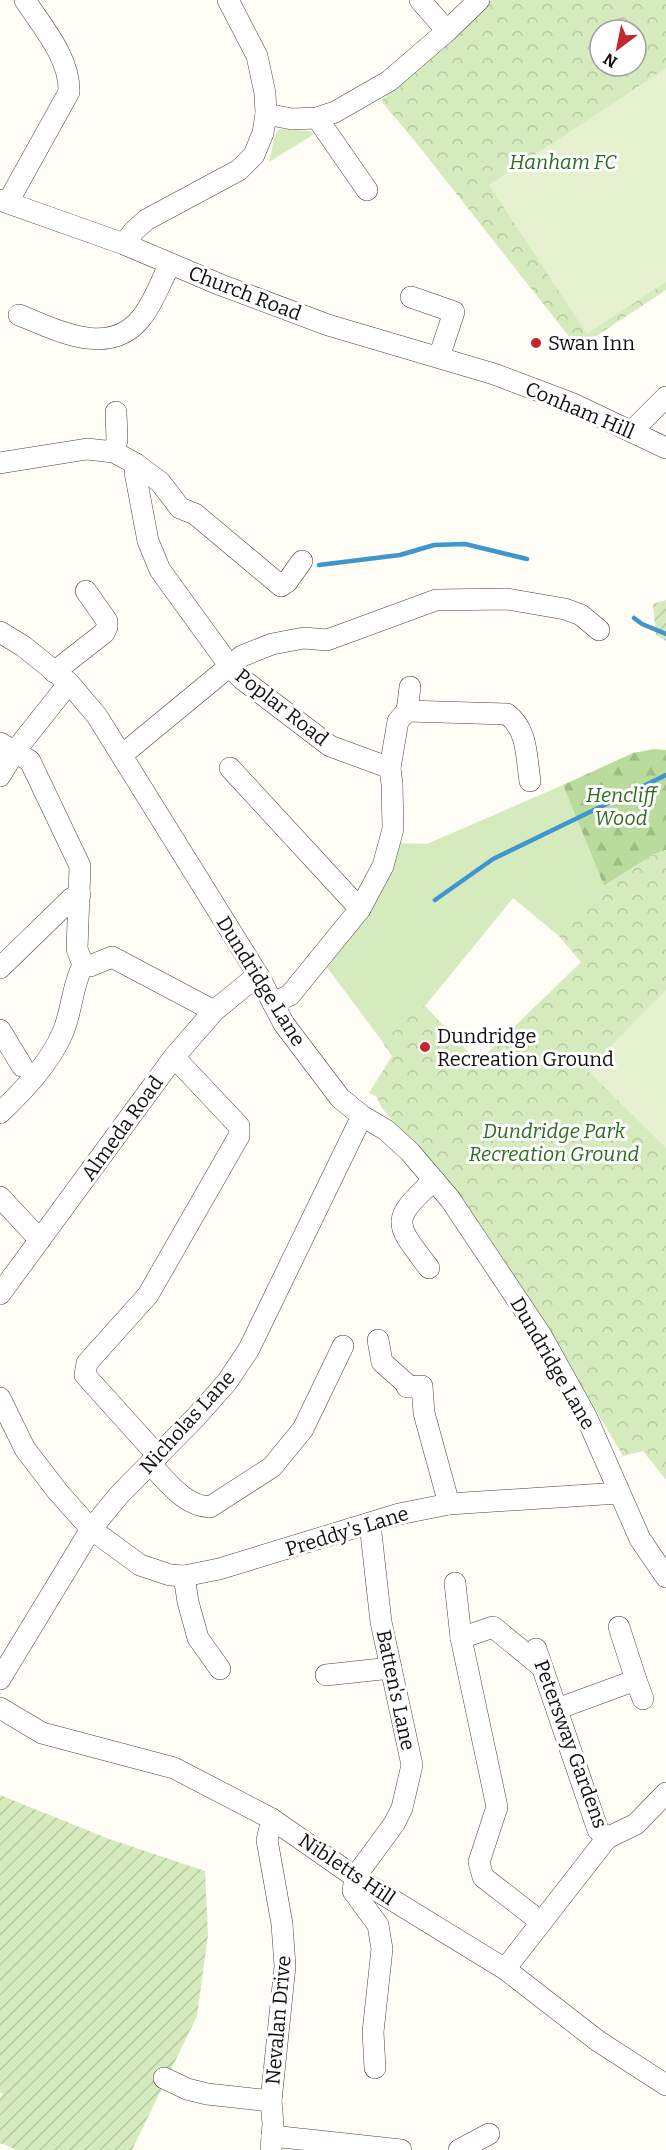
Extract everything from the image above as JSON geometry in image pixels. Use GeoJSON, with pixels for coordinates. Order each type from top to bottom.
{"type":"FeatureCollection","features":[{"type":"Feature","properties":{"kind":"street"},"geometry":{"type":"LineString","coordinates":[[4,201],[69,92],[66,66],[25,0]]}},
{"type":"Feature","properties":{"kind":"street"},"geometry":{"type":"LineString","coordinates":[[124,244],[146,220],[239,170],[254,155],[264,133],[265,93],[256,56],[228,0]]}},
{"type":"Feature","properties":{"kind":"street"},"geometry":{"type":"LineString","coordinates":[[420,0],[447,31]]}},
{"type":"Feature","properties":{"kind":"street"},"geometry":{"type":"LineString","coordinates":[[266,114],[292,119],[317,118],[335,112],[389,81],[479,0]]}},
{"type":"Feature","properties":{"kind":"street"},"geometry":{"type":"LineString","coordinates":[[317,118],[364,176]]}},
{"type":"Feature","properties":{"kind":"street","name":"Church Road"},"geometry":{"type":"LineString","coordinates":[[4,201],[124,244],[328,325],[494,374]]}},
{"type":"Feature","properties":{"kind":"street"},"geometry":{"type":"LineString","coordinates":[[19,315],[80,338],[100,339],[117,336],[141,319],[170,264]]}},
{"type":"Feature","properties":{"kind":"street"},"geometry":{"type":"LineString","coordinates":[[411,297],[454,312],[439,357]]}},
{"type":"Feature","properties":{"kind":"street","name":"Conham Hill"},"geometry":{"type":"LineString","coordinates":[[494,374],[571,403],[666,448]]}},
{"type":"Feature","properties":{"kind":"street"},"geometry":{"type":"LineString","coordinates":[[632,431],[666,397]]}},
{"type":"Feature","properties":{"kind":"street"},"geometry":{"type":"LineString","coordinates":[[114,452],[117,440],[116,412]]}},
{"type":"Feature","properties":{"kind":"street"},"geometry":{"type":"LineString","coordinates":[[0,463],[87,449],[114,452],[136,464],[160,482],[180,508],[195,514],[281,586],[287,582],[302,561]]}},
{"type":"Feature","properties":{"kind":"street","name":"Poplar Road"},"geometry":{"type":"LineString","coordinates":[[136,464],[135,471],[148,541],[160,570],[229,665],[242,679],[330,746],[390,768]]}},
{"type":"Feature","properties":{"kind":"street"},"geometry":{"type":"LineString","coordinates":[[0,776],[8,747],[61,677],[104,633],[107,627],[107,621],[86,591]]}},
{"type":"Feature","properties":{"kind":"street"},"geometry":{"type":"LineString","coordinates":[[122,755],[242,656],[272,644],[304,638],[327,640],[436,600],[507,598],[565,609],[581,615],[600,630]]}},
{"type":"Feature","properties":{"kind":"street","name":"Dundridge Lane"},"geometry":{"type":"LineString","coordinates":[[0,632],[23,646],[61,677],[97,716],[258,975],[284,1024],[339,1098],[362,1116],[386,1130],[410,1152],[450,1198],[541,1335],[586,1416],[640,1539],[666,1577]]}},
{"type":"Feature","properties":{"kind":"street"},"geometry":{"type":"LineString","coordinates":[[273,1003],[290,995],[360,909],[383,866],[393,829],[390,768],[398,721],[407,711],[410,687]]}},
{"type":"Feature","properties":{"kind":"street"},"geometry":{"type":"LineString","coordinates":[[407,711],[507,714],[517,722],[523,732],[530,781]]}},
{"type":"Feature","properties":{"kind":"street"},"geometry":{"type":"LineString","coordinates":[[0,1113],[50,1057],[64,1030],[78,975],[83,965],[77,949],[80,866],[30,760],[8,747]]}},
{"type":"Feature","properties":{"kind":"street"},"geometry":{"type":"LineString","coordinates":[[230,768],[360,909]]}},
{"type":"Feature","properties":{"kind":"street"},"geometry":{"type":"LineString","coordinates":[[0,968],[72,898],[80,895]]}},
{"type":"Feature","properties":{"kind":"street"},"geometry":{"type":"LineString","coordinates":[[83,965],[90,966],[112,957],[214,1011]]}},
{"type":"Feature","properties":{"kind":"street","name":"Almeda Road"},"geometry":{"type":"LineString","coordinates":[[0,1294],[174,1057],[214,1011],[258,975]]}},
{"type":"Feature","properties":{"kind":"street"},"geometry":{"type":"LineString","coordinates":[[0,1030],[22,1066]]}},
{"type":"Feature","properties":{"kind":"street"},"geometry":{"type":"LineString","coordinates":[[174,1057],[239,1126],[239,1136],[148,1295],[87,1363],[84,1375],[187,1501],[198,1506],[210,1507],[272,1467],[303,1429],[343,1346]]}},
{"type":"Feature","properties":{"kind":"street","name":"Nicholas Lane"},"geometry":{"type":"LineString","coordinates":[[0,1679],[91,1529],[120,1494],[227,1382],[249,1349],[362,1116]]}},
{"type":"Feature","properties":{"kind":"street"},"geometry":{"type":"LineString","coordinates":[[429,1268],[404,1234],[400,1220],[405,1210],[434,1180]]}},
{"type":"Feature","properties":{"kind":"street"},"geometry":{"type":"LineString","coordinates":[[0,1197],[40,1240]]}},
{"type":"Feature","properties":{"kind":"street"},"geometry":{"type":"LineString","coordinates":[[378,1340],[381,1362],[418,1387],[449,1504]]}},
{"type":"Feature","properties":{"kind":"street","name":"Preddy's Lane"},"geometry":{"type":"LineString","coordinates":[[0,1398],[25,1449],[58,1492],[91,1529],[140,1565],[170,1575],[184,1576],[219,1569],[399,1514],[449,1504],[619,1493]]}},
{"type":"Feature","properties":{"kind":"street","name":"Batten's Lane"},"geometry":{"type":"LineString","coordinates":[[355,1877],[394,1824],[408,1790],[412,1765],[381,1622],[370,1524]]}},
{"type":"Feature","properties":{"kind":"street"},"geometry":{"type":"LineString","coordinates":[[184,1576],[188,1602],[198,1638],[220,1669]]}},
{"type":"Feature","properties":{"kind":"street"},"geometry":{"type":"LineString","coordinates":[[455,1583],[461,1638],[497,1807],[479,1862],[483,1877],[541,1922]]}},
{"type":"Feature","properties":{"kind":"street","name":"Petersway Gardens"},"geometry":{"type":"LineString","coordinates":[[461,1638],[493,1627],[539,1658],[598,1830],[607,1838]]}},
{"type":"Feature","properties":{"kind":"street"},"geometry":{"type":"LineString","coordinates":[[557,1709],[640,1690],[619,1627]]}},
{"type":"Feature","properties":{"kind":"street"},"geometry":{"type":"LineString","coordinates":[[326,1675],[391,1668]]}},
{"type":"Feature","properties":{"kind":"street","name":"Nibletts Hill"},"geometry":{"type":"LineString","coordinates":[[0,1707],[42,1734],[174,1768],[272,1819],[355,1877],[505,1969],[598,2041],[664,2078]]}},
{"type":"Feature","properties":{"kind":"street"},"geometry":{"type":"LineString","coordinates":[[505,1969],[607,1838],[636,1824],[666,1793]]}},
{"type":"Feature","properties":{"kind":"street","name":"Nevalan Drive"},"geometry":{"type":"LineString","coordinates":[[272,1819],[267,1840],[282,1924],[285,1966],[271,2101],[272,2143]]}},
{"type":"Feature","properties":{"kind":"street"},"geometry":{"type":"LineString","coordinates":[[355,1877],[353,1891],[378,1925],[382,1949],[373,2032],[375,2068]]}},
{"type":"Feature","properties":{"kind":"street"},"geometry":{"type":"LineString","coordinates":[[164,2078],[187,2089],[207,2094],[271,2101]]}},
{"type":"Feature","properties":{"kind":"street"},"geometry":{"type":"LineString","coordinates":[[459,2150],[489,2134]]}},
{"type":"Feature","properties":{"kind":"street"},"geometry":{"type":"LineString","coordinates":[[272,2143],[366,2146],[401,2150]]}},
{"type":"Feature","properties":{"kind":"green space","name":"Hanham FC"},"geometry":{"type":"Polygon","coordinates":[[[492,0],[666,0],[666,290],[578,348],[381,101],[492,0]]]}},
{"type":"Feature","properties":{"kind":"green space"},"geometry":{"type":"Polygon","coordinates":[[[666,68],[666,282],[587,334],[489,185],[666,68]]]}},
{"type":"Feature","properties":{"kind":"green space"},"geometry":{"type":"Polygon","coordinates":[[[279,129],[311,131],[313,135],[269,162],[275,134],[279,129]]]}},
{"type":"Feature","properties":{"kind":"green space"},"geometry":{"type":"Polygon","coordinates":[[[666,600],[666,641],[656,635],[653,604],[666,600]]]}},
{"type":"Feature","properties":{"kind":"green space","name":"Hencliff Wood"},"geometry":{"type":"Polygon","coordinates":[[[654,749],[666,750],[666,850],[653,855],[604,886],[563,785],[633,753],[654,749]]]}},
{"type":"Feature","properties":{"kind":"green space"},"geometry":{"type":"Polygon","coordinates":[[[563,785],[604,886],[559,936],[513,898],[425,1006],[379,1037],[323,962],[398,843],[427,844],[563,785]]]}},
{"type":"Feature","properties":{"kind":"green space","name":"Dundridge Park Recreation Ground"},"geometry":{"type":"Polygon","coordinates":[[[666,850],[666,1480],[643,1451],[623,1456],[548,1329],[447,1186],[382,1108],[376,1096],[369,1093],[392,1056],[379,1037],[425,1006],[478,1062],[581,962],[559,936],[604,886],[653,855],[666,850]]]}},
{"type":"Feature","properties":{"kind":"green space"},"geometry":{"type":"Polygon","coordinates":[[[666,990],[666,1148],[587,1070],[666,990]]]}},
{"type":"Feature","properties":{"kind":"green space"},"geometry":{"type":"Polygon","coordinates":[[[0,1795],[109,1839],[205,1871],[208,1935],[197,2016],[132,2150],[17,2150],[0,2143],[0,2099],[3,2094],[0,2092],[0,1795]]]}},
{"type":"Feature","properties":{"kind":"waterway"},"geometry":{"type":"LineString","coordinates":[[319,565],[400,555],[434,545],[465,544],[527,559]]}},
{"type":"Feature","properties":{"kind":"waterway"},"geometry":{"type":"LineString","coordinates":[[634,618],[666,634]]}},
{"type":"Feature","properties":{"kind":"waterway"},"geometry":{"type":"LineString","coordinates":[[435,900],[493,859],[666,775]]}},
{"type":"Feature","properties":{"kind":"place","name":"Swan Inn"},"geometry":{"type":"Point","coordinates":[536,343]}},
{"type":"Feature","properties":{"kind":"place","name":"Dundridge Recreation Ground"},"geometry":{"type":"Point","coordinates":[425,1047]}}]}
